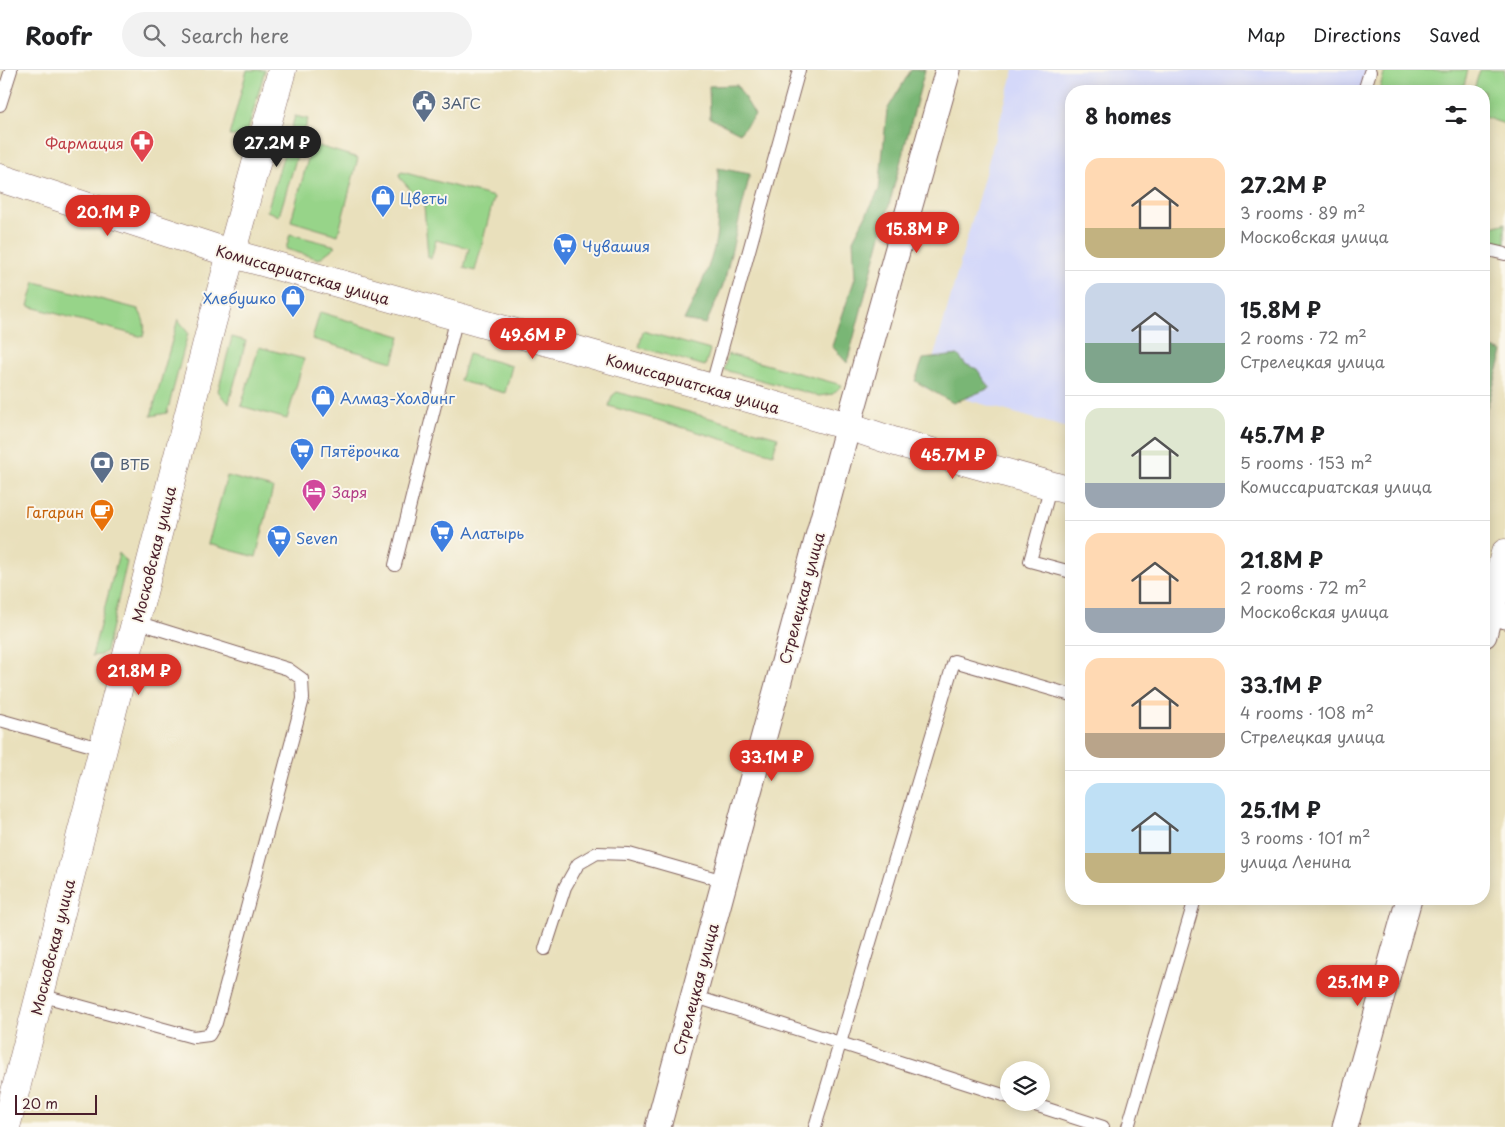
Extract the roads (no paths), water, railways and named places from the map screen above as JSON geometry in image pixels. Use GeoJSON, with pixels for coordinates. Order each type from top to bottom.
{"type":"FeatureCollection","features":[{"type":"Feature","properties":{"kind":"street","name":"Московская улица"},"geometry":{"type":"LineString","coordinates":[[6,1127],[230,254],[282,70]]}},
{"type":"Feature","properties":{"kind":"street","name":"Стрелецкая улица"},"geometry":{"type":"LineString","coordinates":[[658,1127],[848,426],[948,70]]}},
{"type":"Feature","properties":{"kind":"street","name":"Комиссариатская улица"},"geometry":{"type":"LineString","coordinates":[[0,178],[230,254],[848,426],[896,442],[1061,488]]}},
{"type":"Feature","properties":{"kind":"street"},"geometry":{"type":"LineString","coordinates":[[1491,618],[1505,553]]}},
{"type":"Feature","properties":{"kind":"street"},"geometry":{"type":"LineString","coordinates":[[1345,1127],[1407,905]]}},
{"type":"Feature","properties":{"kind":"lane"},"geometry":{"type":"LineString","coordinates":[[0,105],[12,70]]}},
{"type":"Feature","properties":{"kind":"lane"},"geometry":{"type":"LineString","coordinates":[[711,388],[799,70]]}},
{"type":"Feature","properties":{"kind":"lane"},"geometry":{"type":"LineString","coordinates":[[1366,85],[1370,72]]}},
{"type":"Feature","properties":{"kind":"lane"},"geometry":{"type":"LineString","coordinates":[[1490,250],[1505,254]]}},
{"type":"Feature","properties":{"kind":"lane"},"geometry":{"type":"LineString","coordinates":[[395,566],[457,317]]}},
{"type":"Feature","properties":{"kind":"lane"},"geometry":{"type":"LineString","coordinates":[[1061,488],[1030,560],[1065,570]]}},
{"type":"Feature","properties":{"kind":"lane"},"geometry":{"type":"LineString","coordinates":[[40,995],[192,1037],[209,1035],[216,1023],[303,699],[302,679],[288,669],[136,622]]}},
{"type":"Feature","properties":{"kind":"lane"},"geometry":{"type":"LineString","coordinates":[[815,1127],[954,661],[1065,693]]}},
{"type":"Feature","properties":{"kind":"lane"},"geometry":{"type":"LineString","coordinates":[[0,720],[103,749]]}},
{"type":"Feature","properties":{"kind":"lane"},"geometry":{"type":"LineString","coordinates":[[545,949],[565,887],[578,864],[597,853],[628,854],[724,881]]}},
{"type":"Feature","properties":{"kind":"lane"},"geometry":{"type":"LineString","coordinates":[[1128,1127],[1193,905]]}},
{"type":"Feature","properties":{"kind":"lane"},"geometry":{"type":"LineString","coordinates":[[693,996],[1000,1094]]}},
{"type":"Feature","properties":{"kind":"lane"},"geometry":{"type":"LineString","coordinates":[[1050,1110],[1103,1127]]}},
{"type":"Feature","properties":{"kind":"place","name":"ЗАГС"},"geometry":{"type":"Point","coordinates":[424,123]}},
{"type":"Feature","properties":{"kind":"place","name":"Фармация"},"geometry":{"type":"Point","coordinates":[142,163]}},
{"type":"Feature","properties":{"kind":"place","name":"Цветы"},"geometry":{"type":"Point","coordinates":[383,218]}},
{"type":"Feature","properties":{"kind":"place","name":"Чувашия"},"geometry":{"type":"Point","coordinates":[565,266]}},
{"type":"Feature","properties":{"kind":"place","name":"Хлебушко"},"geometry":{"type":"Point","coordinates":[293,318]}},
{"type":"Feature","properties":{"kind":"place","name":"Алмаз-Холдинг"},"geometry":{"type":"Point","coordinates":[323,418]}},
{"type":"Feature","properties":{"kind":"place","name":"Пятёрочка"},"geometry":{"type":"Point","coordinates":[302,471]}},
{"type":"Feature","properties":{"kind":"place","name":"ВТБ"},"geometry":{"type":"Point","coordinates":[102,484]}},
{"type":"Feature","properties":{"kind":"place","name":"Заря"},"geometry":{"type":"Point","coordinates":[314,512]}},
{"type":"Feature","properties":{"kind":"place","name":"Гагарин"},"geometry":{"type":"Point","coordinates":[102,532]}},
{"type":"Feature","properties":{"kind":"place","name":"Алатырь"},"geometry":{"type":"Point","coordinates":[442,553]}},
{"type":"Feature","properties":{"kind":"place","name":"Seven"},"geometry":{"type":"Point","coordinates":[279,558]}}]}
